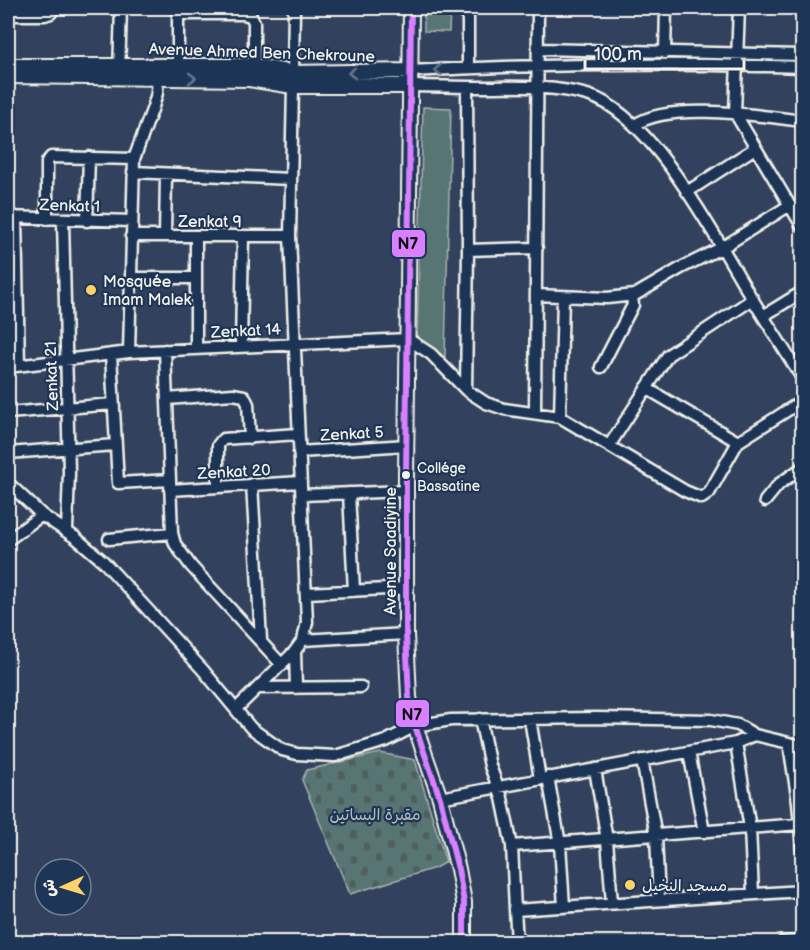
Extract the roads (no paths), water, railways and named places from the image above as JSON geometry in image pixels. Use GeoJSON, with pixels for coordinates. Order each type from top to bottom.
{"type":"FeatureCollection","features":[{"type":"Feature","properties":{"kind":"main road","name":"Avenue Saadiyine"},"geometry":{"type":"LineString","coordinates":[[411,8],[406,491],[406,634],[409,697],[415,726],[440,798],[458,869],[464,902],[464,942]]}},
{"type":"Feature","properties":{"kind":"main road","name":"Avenue Ahmed Ben Chekroune"},"geometry":{"type":"LineString","coordinates":[[158,72],[178,65],[254,66],[293,80]]}},
{"type":"Feature","properties":{"kind":"main road","name":"Avenue Ahmed Ben Chekroune"},"geometry":{"type":"LineString","coordinates":[[8,66],[158,72],[249,79],[410,79]]}},
{"type":"Feature","properties":{"kind":"main road","name":"Avenue Ahmed Ben Chekroune"},"geometry":{"type":"LineString","coordinates":[[8,75],[119,71]]}},
{"type":"Feature","properties":{"kind":"street"},"geometry":{"type":"LineString","coordinates":[[8,15],[45,15],[51,13],[53,8]]}},
{"type":"Feature","properties":{"kind":"street"},"geometry":{"type":"LineString","coordinates":[[119,71],[121,8]]}},
{"type":"Feature","properties":{"kind":"street"},"geometry":{"type":"LineString","coordinates":[[236,709],[295,651],[303,640],[307,622],[290,236],[294,8]]}},
{"type":"Feature","properties":{"kind":"street"},"geometry":{"type":"LineString","coordinates":[[468,8],[468,68]]}},
{"type":"Feature","properties":{"kind":"street"},"geometry":{"type":"LineString","coordinates":[[535,412],[538,8]]}},
{"type":"Feature","properties":{"kind":"street"},"geometry":{"type":"LineString","coordinates":[[665,52],[666,8]]}},
{"type":"Feature","properties":{"kind":"street"},"geometry":{"type":"LineString","coordinates":[[739,8],[735,113],[802,226]]}},
{"type":"Feature","properties":{"kind":"street"},"geometry":{"type":"LineString","coordinates":[[178,65],[178,11],[243,14],[253,18],[254,66]]}},
{"type":"Feature","properties":{"kind":"street","name":"Avenue Ahmed Ben Chekroune"},"geometry":{"type":"LineString","coordinates":[[538,49],[665,52],[802,67]]}},
{"type":"Feature","properties":{"kind":"street","name":"Avenue Ahmed Ben Chekroune"},"geometry":{"type":"LineString","coordinates":[[410,79],[468,68],[802,56]]}},
{"type":"Feature","properties":{"kind":"street"},"geometry":{"type":"LineString","coordinates":[[129,352],[134,159],[150,117],[158,72]]}},
{"type":"Feature","properties":{"kind":"street","name":"Avenue Ahmed Ben Chekroune"},"geometry":{"type":"LineString","coordinates":[[410,79],[467,87],[538,87],[589,95],[615,108],[635,125],[687,192],[802,378]]}},
{"type":"Feature","properties":{"kind":"street"},"geometry":{"type":"LineString","coordinates":[[466,390],[467,87]]}},
{"type":"Feature","properties":{"kind":"street"},"geometry":{"type":"LineString","coordinates":[[635,125],[652,115],[667,113],[735,113],[802,122]]}},
{"type":"Feature","properties":{"kind":"street"},"geometry":{"type":"LineString","coordinates":[[687,192],[755,148]]}},
{"type":"Feature","properties":{"kind":"street"},"geometry":{"type":"LineString","coordinates":[[47,219],[49,159],[55,156],[134,159]]}},
{"type":"Feature","properties":{"kind":"street"},"geometry":{"type":"LineString","coordinates":[[87,220],[89,157]]}},
{"type":"Feature","properties":{"kind":"street"},"geometry":{"type":"LineString","coordinates":[[133,172],[290,179]]}},
{"type":"Feature","properties":{"kind":"street"},"geometry":{"type":"LineString","coordinates":[[165,236],[166,175]]}},
{"type":"Feature","properties":{"kind":"street"},"geometry":{"type":"LineString","coordinates":[[536,295],[632,297],[681,268],[723,247],[790,205]]}},
{"type":"Feature","properties":{"kind":"street"},"geometry":{"type":"LineString","coordinates":[[12,217],[13,366]]}},
{"type":"Feature","properties":{"kind":"street","name":"Zenkat 1"},"geometry":{"type":"LineString","coordinates":[[12,217],[131,221]]}},
{"type":"Feature","properties":{"kind":"street","name":"Zenkat 21"},"geometry":{"type":"LineString","coordinates":[[63,220],[69,449],[67,531]]}},
{"type":"Feature","properties":{"kind":"street","name":"Zenkat 9"},"geometry":{"type":"LineString","coordinates":[[131,236],[290,236]]}},
{"type":"Feature","properties":{"kind":"street"},"geometry":{"type":"LineString","coordinates":[[196,236],[196,348]]}},
{"type":"Feature","properties":{"kind":"street"},"geometry":{"type":"LineString","coordinates":[[241,346],[243,236]]}},
{"type":"Feature","properties":{"kind":"street"},"geometry":{"type":"LineString","coordinates":[[468,250],[537,248]]}},
{"type":"Feature","properties":{"kind":"street"},"geometry":{"type":"LineString","coordinates":[[130,278],[196,278]]}},
{"type":"Feature","properties":{"kind":"street"},"geometry":{"type":"LineString","coordinates":[[763,316],[802,292]]}},
{"type":"Feature","properties":{"kind":"street"},"geometry":{"type":"LineString","coordinates":[[560,417],[563,297]]}},
{"type":"Feature","properties":{"kind":"street"},"geometry":{"type":"LineString","coordinates":[[601,367],[633,305],[632,297]]}},
{"type":"Feature","properties":{"kind":"street"},"geometry":{"type":"LineString","coordinates":[[609,446],[668,355],[753,299]]}},
{"type":"Feature","properties":{"kind":"street"},"geometry":{"type":"LineString","coordinates":[[408,339],[431,354],[466,390],[493,406],[560,417],[685,491],[702,498],[709,493],[738,442],[802,401]]}},
{"type":"Feature","properties":{"kind":"street","name":"Zenkat 14"},"geometry":{"type":"LineString","coordinates":[[13,366],[129,352],[408,339]]}},
{"type":"Feature","properties":{"kind":"street"},"geometry":{"type":"LineString","coordinates":[[165,350],[172,534],[175,544],[191,566],[282,665]]}},
{"type":"Feature","properties":{"kind":"street"},"geometry":{"type":"LineString","coordinates":[[8,453],[115,444],[111,354]]}},
{"type":"Feature","properties":{"kind":"street"},"geometry":{"type":"LineString","coordinates":[[646,388],[738,442]]}},
{"type":"Feature","properties":{"kind":"street"},"geometry":{"type":"LineString","coordinates":[[167,399],[233,394],[244,396],[248,404],[250,438]]}},
{"type":"Feature","properties":{"kind":"street"},"geometry":{"type":"LineString","coordinates":[[8,413],[113,404]]}},
{"type":"Feature","properties":{"kind":"street"},"geometry":{"type":"LineString","coordinates":[[218,486],[218,446],[223,440],[298,434]]}},
{"type":"Feature","properties":{"kind":"street","name":"Zenkat 20"},"geometry":{"type":"LineString","coordinates":[[115,444],[118,483],[218,486],[301,482]]}},
{"type":"Feature","properties":{"kind":"street","name":"Zenkat 5"},"geometry":{"type":"LineString","coordinates":[[299,452],[407,445]]}},
{"type":"Feature","properties":{"kind":"street"},"geometry":{"type":"LineString","coordinates":[[765,501],[779,484],[802,468]]}},
{"type":"Feature","properties":{"kind":"street"},"geometry":{"type":"LineString","coordinates":[[8,483],[42,515],[67,531],[95,554],[138,598],[251,728],[282,750],[297,754],[335,756],[386,741],[415,726],[451,720],[480,719],[711,720],[738,725],[755,735],[802,746]]}},
{"type":"Feature","properties":{"kind":"street"},"geometry":{"type":"LineString","coordinates":[[252,484],[261,640]]}},
{"type":"Feature","properties":{"kind":"street"},"geometry":{"type":"LineString","coordinates":[[302,495],[406,491]]}},
{"type":"Feature","properties":{"kind":"street"},"geometry":{"type":"LineString","coordinates":[[349,493],[354,591]]}},
{"type":"Feature","properties":{"kind":"street"},"geometry":{"type":"LineString","coordinates":[[8,540],[42,515]]}},
{"type":"Feature","properties":{"kind":"street"},"geometry":{"type":"LineString","coordinates":[[109,539],[172,534]]}},
{"type":"Feature","properties":{"kind":"street"},"geometry":{"type":"LineString","coordinates":[[307,592],[407,588]]}},
{"type":"Feature","properties":{"kind":"street"},"geometry":{"type":"LineString","coordinates":[[303,640],[406,634]]}},
{"type":"Feature","properties":{"kind":"street"},"geometry":{"type":"LineString","coordinates":[[295,651],[296,688]]}},
{"type":"Feature","properties":{"kind":"street"},"geometry":{"type":"LineString","coordinates":[[259,688],[361,687]]}},
{"type":"Feature","properties":{"kind":"street"},"geometry":{"type":"LineString","coordinates":[[480,719],[512,846],[517,942]]}},
{"type":"Feature","properties":{"kind":"street"},"geometry":{"type":"LineString","coordinates":[[530,719],[560,844],[564,907]]}},
{"type":"Feature","properties":{"kind":"street"},"geometry":{"type":"LineString","coordinates":[[440,798],[736,743],[755,735]]}},
{"type":"Feature","properties":{"kind":"street"},"geometry":{"type":"LineString","coordinates":[[736,743],[750,828],[753,894]]}},
{"type":"Feature","properties":{"kind":"street"},"geometry":{"type":"LineString","coordinates":[[789,744],[800,803],[802,849]]}},
{"type":"Feature","properties":{"kind":"street"},"geometry":{"type":"LineString","coordinates":[[689,752],[704,832]]}},
{"type":"Feature","properties":{"kind":"street"},"geometry":{"type":"LineString","coordinates":[[642,760],[656,836],[659,900]]}},
{"type":"Feature","properties":{"kind":"street"},"geometry":{"type":"LineString","coordinates":[[595,769],[607,840],[612,903]]}},
{"type":"Feature","properties":{"kind":"street"},"geometry":{"type":"LineString","coordinates":[[512,846],[800,824]]}},
{"type":"Feature","properties":{"kind":"street"},"geometry":{"type":"LineString","coordinates":[[515,910],[802,891]]}},
{"type":"Feature","properties":{"kind":"street"},"geometry":{"type":"LineString","coordinates":[[783,942],[802,941]]}},
{"type":"Feature","properties":{"kind":"place","name":"Mosquée Imam Malek"},"geometry":{"type":"Point","coordinates":[91,290]}},
{"type":"Feature","properties":{"kind":"place","name":"Collége Bassatine"},"geometry":{"type":"Point","coordinates":[406,475]}},
{"type":"Feature","properties":{"kind":"place","name":"مسجد النخيل"},"geometry":{"type":"Point","coordinates":[630,885]}},
{"type":"Feature","properties":{"kind":"park label","name":"مقبرة البساتين"},"geometry":{"type":"Point","coordinates":[375,814]}}]}
